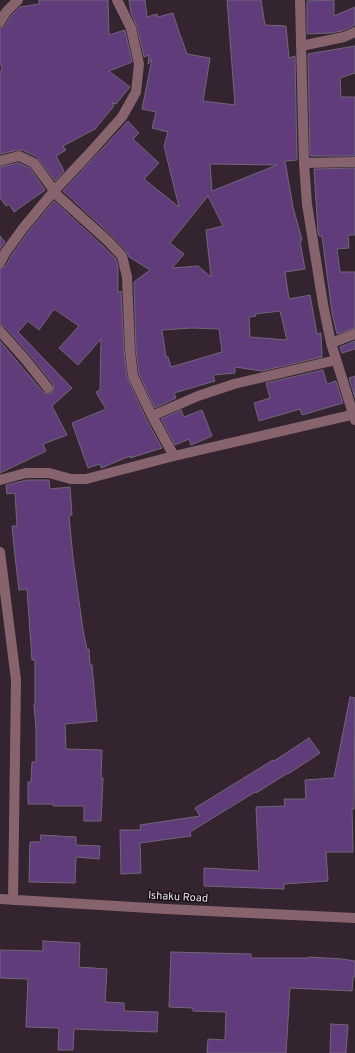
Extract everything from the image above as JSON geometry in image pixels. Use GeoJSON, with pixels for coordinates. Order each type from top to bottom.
{"type":"FeatureCollection","features":[{"type":"Feature","properties":{"kind":"street"},"geometry":{"type":"LineString","coordinates":[[0,22],[6,12],[18,0]]}},
{"type":"Feature","properties":{"kind":"street"},"geometry":{"type":"LineString","coordinates":[[0,263],[5,253],[24,227],[54,191],[122,117],[136,92],[139,64],[131,28],[117,0]]}},
{"type":"Feature","properties":{"kind":"street"},"geometry":{"type":"LineString","coordinates":[[0,480],[26,473],[49,473],[71,479],[86,480],[174,456],[355,417],[331,343],[323,304],[307,204],[304,163],[300,0]]}},
{"type":"Feature","properties":{"kind":"street"},"geometry":{"type":"LineString","coordinates":[[301,46],[344,37],[355,32]]}},
{"type":"Feature","properties":{"kind":"street"},"geometry":{"type":"LineString","coordinates":[[0,161],[19,156],[34,163],[54,191],[122,256],[127,276],[130,351],[134,376],[152,416],[174,456]]}},
{"type":"Feature","properties":{"kind":"street"},"geometry":{"type":"LineString","coordinates":[[304,163],[355,162]]}},
{"type":"Feature","properties":{"kind":"street"},"geometry":{"type":"LineString","coordinates":[[0,331],[48,388]]}},
{"type":"Feature","properties":{"kind":"street"},"geometry":{"type":"LineString","coordinates":[[331,343],[355,334]]}},
{"type":"Feature","properties":{"kind":"street"},"geometry":{"type":"LineString","coordinates":[[152,416],[198,396],[234,384],[336,360]]}},
{"type":"Feature","properties":{"kind":"street"},"geometry":{"type":"LineString","coordinates":[[0,552],[16,680],[13,900]]}},
{"type":"Feature","properties":{"kind":"street","name":"Ishaku Road"},"geometry":{"type":"LineString","coordinates":[[0,899],[355,918]]}},
{"type":"Feature","properties":{"kind":"building"},"geometry":{"type":"Polygon","coordinates":[[[39,0],[108,0],[109,35],[125,30],[132,62],[109,71],[130,87],[116,104],[112,103],[114,106],[95,129],[63,146],[66,150],[56,156],[64,171],[55,181],[37,157],[22,150],[0,154],[0,77],[2,65],[0,65],[0,28],[5,26],[11,16],[20,7],[39,4],[39,0]]]}},
{"type":"Feature","properties":{"kind":"building"},"geometry":{"type":"Polygon","coordinates":[[[129,0],[145,0],[147,17],[157,14],[158,17],[173,13],[187,54],[210,58],[203,101],[235,105],[227,0],[261,0],[265,25],[286,26],[289,58],[295,56],[297,160],[285,161],[293,207],[302,240],[300,241],[305,269],[285,272],[289,299],[310,295],[317,334],[321,333],[322,357],[262,371],[235,367],[235,373],[213,375],[215,381],[174,393],[176,398],[155,408],[139,374],[136,350],[134,282],[150,270],[129,257],[127,252],[112,236],[63,191],[128,121],[139,133],[133,139],[159,163],[144,179],[179,207],[164,146],[168,132],[152,128],[156,112],[142,109],[152,59],[148,64],[149,55],[144,57],[137,27],[131,13],[129,0]],[[210,164],[212,191],[277,165],[210,164]],[[208,196],[170,243],[184,254],[172,268],[198,266],[211,277],[206,230],[223,226],[208,196]],[[280,311],[255,314],[256,316],[249,317],[250,337],[287,340],[280,311]],[[192,328],[162,330],[166,357],[168,357],[171,367],[222,352],[219,329],[192,328]]]}},
{"type":"Feature","properties":{"kind":"building"},"geometry":{"type":"Polygon","coordinates":[[[334,0],[334,16],[355,7],[355,25],[342,31],[307,34],[307,1],[334,0]]]}},
{"type":"Feature","properties":{"kind":"building"},"geometry":{"type":"Polygon","coordinates":[[[355,46],[355,73],[340,78],[341,97],[355,97],[355,156],[310,156],[308,54],[355,46]]]}},
{"type":"Feature","properties":{"kind":"building"},"geometry":{"type":"Polygon","coordinates":[[[18,163],[30,168],[45,190],[14,212],[9,204],[6,206],[0,198],[0,167],[18,163]]]}},
{"type":"Feature","properties":{"kind":"building"},"geometry":{"type":"Polygon","coordinates":[[[355,168],[355,235],[348,235],[349,248],[337,249],[340,272],[355,272],[355,328],[337,334],[332,313],[322,236],[319,236],[318,232],[314,169],[355,168]]]}},
{"type":"Feature","properties":{"kind":"building"},"geometry":{"type":"Polygon","coordinates":[[[54,201],[116,259],[118,268],[118,293],[121,291],[127,377],[146,419],[162,448],[130,458],[130,456],[101,468],[100,464],[88,468],[72,423],[106,409],[96,392],[100,390],[101,339],[78,365],[59,348],[79,326],[54,309],[39,330],[28,321],[18,332],[72,388],[52,406],[67,435],[43,444],[46,451],[0,473],[0,341],[43,392],[49,394],[52,393],[54,387],[30,355],[5,327],[0,325],[0,269],[6,266],[11,256],[29,231],[54,201]]]}},
{"type":"Feature","properties":{"kind":"building"},"geometry":{"type":"Polygon","coordinates":[[[0,236],[5,242],[0,249],[0,236]]]}},
{"type":"Feature","properties":{"kind":"building"},"geometry":{"type":"Polygon","coordinates":[[[355,341],[355,349],[342,353],[340,347],[355,341]]]}},
{"type":"Feature","properties":{"kind":"building"},"geometry":{"type":"Polygon","coordinates":[[[323,370],[327,384],[336,381],[343,403],[302,415],[300,409],[259,421],[254,403],[270,398],[266,383],[323,370]]]}},
{"type":"Feature","properties":{"kind":"building"},"geometry":{"type":"Polygon","coordinates":[[[355,376],[355,398],[349,378],[355,376]]]}},
{"type":"Feature","properties":{"kind":"building"},"geometry":{"type":"Polygon","coordinates":[[[181,410],[184,417],[202,410],[212,436],[191,445],[189,439],[175,445],[161,419],[181,410]]]}},
{"type":"Feature","properties":{"kind":"building"},"geometry":{"type":"Polygon","coordinates":[[[27,480],[49,480],[50,489],[70,487],[72,515],[69,516],[73,558],[83,630],[87,649],[89,649],[90,665],[92,665],[97,721],[65,724],[66,749],[102,750],[101,778],[103,778],[101,821],[84,821],[84,806],[28,804],[28,782],[31,782],[32,762],[36,762],[34,704],[35,660],[32,660],[27,589],[19,590],[12,526],[17,526],[15,493],[7,494],[6,485],[27,480]]]}},
{"type":"Feature","properties":{"kind":"building"},"geometry":{"type":"Polygon","coordinates":[[[350,697],[355,698],[354,809],[352,809],[353,852],[326,852],[328,881],[284,884],[284,889],[204,886],[204,868],[259,871],[256,807],[285,806],[284,799],[306,799],[305,780],[334,778],[350,697]]]}},
{"type":"Feature","properties":{"kind":"building"},"geometry":{"type":"Polygon","coordinates":[[[309,738],[320,753],[288,774],[256,793],[255,792],[190,832],[191,836],[140,843],[141,873],[121,874],[120,830],[141,830],[140,825],[200,816],[195,808],[273,760],[274,761],[309,738]]]}},
{"type":"Feature","properties":{"kind":"building"},"geometry":{"type":"Polygon","coordinates":[[[41,835],[76,837],[76,845],[100,846],[99,859],[76,857],[75,883],[29,882],[30,842],[40,842],[41,835]]]}},
{"type":"Feature","properties":{"kind":"building"},"geometry":{"type":"Polygon","coordinates":[[[43,941],[80,943],[79,967],[107,969],[105,1002],[124,1003],[124,1011],[158,1012],[157,1032],[74,1029],[73,1050],[58,1050],[59,1028],[26,1027],[28,979],[0,978],[0,950],[43,951],[43,941]]]}},
{"type":"Feature","properties":{"kind":"building"},"geometry":{"type":"Polygon","coordinates":[[[171,952],[251,954],[251,958],[309,957],[342,959],[355,961],[355,977],[353,977],[352,991],[290,988],[286,1053],[207,1053],[208,1039],[225,1040],[226,1012],[193,1011],[193,1008],[169,1007],[171,952]]]}},
{"type":"Feature","properties":{"kind":"building"},"geometry":{"type":"Polygon","coordinates":[[[331,1024],[348,1025],[346,1053],[330,1053],[331,1024]]]}}]}
